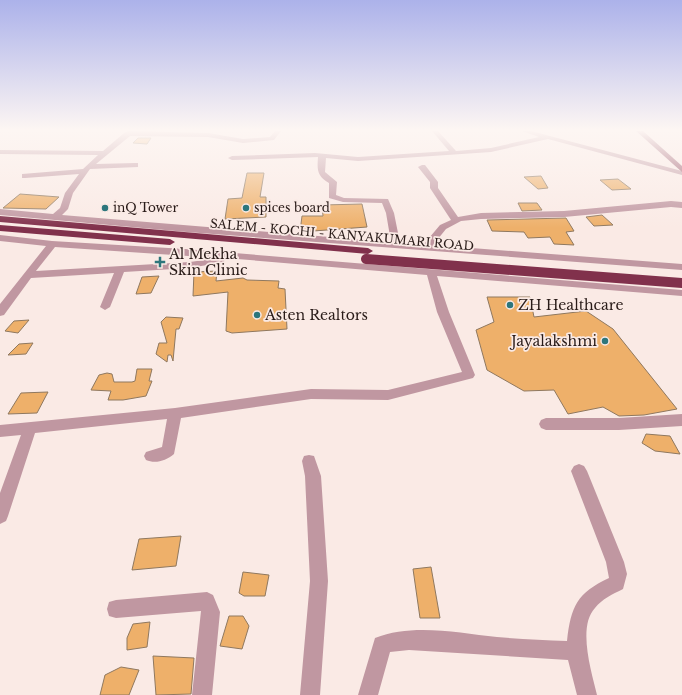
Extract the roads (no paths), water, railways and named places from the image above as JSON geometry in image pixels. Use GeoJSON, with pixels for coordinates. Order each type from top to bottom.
{"type":"FeatureCollection","features":[{"type":"Feature","properties":{"kind":"highway","name":"SALEM - KOCHI - KANYAKUMARI ROAD"},"geometry":{"type":"LineString","coordinates":[[0,219],[682,283]]}},
{"type":"Feature","properties":{"kind":"highway","name":"SALEM - KOCHI - KANYAKUMARI ROAD"},"geometry":{"type":"LineString","coordinates":[[0,228],[183,236],[682,275]]}},
{"type":"Feature","properties":{"kind":"highway"},"geometry":{"type":"LineString","coordinates":[[171,252],[183,236]]}},
{"type":"Feature","properties":{"kind":"street"},"geometry":{"type":"LineString","coordinates":[[54,218],[64,209],[69,193],[86,169],[93,163]]}},
{"type":"Feature","properties":{"kind":"street"},"geometry":{"type":"LineString","coordinates":[[322,163],[321,172],[324,177],[333,182],[332,196],[343,200],[385,201],[390,213],[396,245]]}},
{"type":"Feature","properties":{"kind":"street"},"geometry":{"type":"LineString","coordinates":[[646,163],[682,173]]}},
{"type":"Feature","properties":{"kind":"street"},"geometry":{"type":"LineString","coordinates":[[25,176],[135,165]]}},
{"type":"Feature","properties":{"kind":"street"},"geometry":{"type":"LineString","coordinates":[[422,167],[434,182],[434,188],[456,221]]}},
{"type":"Feature","properties":{"kind":"street"},"geometry":{"type":"LineString","coordinates":[[427,247],[443,227],[456,221],[481,216],[564,214],[671,204],[682,205]]}},
{"type":"Feature","properties":{"kind":"street"},"geometry":{"type":"LineString","coordinates":[[0,212],[183,236]]}},
{"type":"Feature","properties":{"kind":"street","name":"SALEM - KOCHI - KANYAKUMARI ROAD"},"geometry":{"type":"LineString","coordinates":[[183,236],[396,245],[682,267]]}},
{"type":"Feature","properties":{"kind":"street"},"geometry":{"type":"LineString","coordinates":[[0,238],[52,244],[238,257],[682,293]]}},
{"type":"Feature","properties":{"kind":"street"},"geometry":{"type":"LineString","coordinates":[[0,312],[52,244]]}},
{"type":"Feature","properties":{"kind":"street"},"geometry":{"type":"LineString","coordinates":[[28,275],[190,265],[238,257]]}},
{"type":"Feature","properties":{"kind":"street"},"geometry":{"type":"LineString","coordinates":[[552,257],[560,263],[562,277],[560,284]]}},
{"type":"Feature","properties":{"kind":"street"},"geometry":{"type":"LineString","coordinates":[[599,260],[594,267],[599,279],[610,287]]}},
{"type":"Feature","properties":{"kind":"street"},"geometry":{"type":"LineString","coordinates":[[105,307],[120,270]]}},
{"type":"Feature","properties":{"kind":"street"},"geometry":{"type":"LineString","coordinates":[[0,431],[175,413],[311,394],[388,395],[469,375],[443,312],[430,273]]}},
{"type":"Feature","properties":{"kind":"street"},"geometry":{"type":"LineString","coordinates":[[151,456],[164,454],[168,450],[175,413]]}},
{"type":"Feature","properties":{"kind":"street"},"geometry":{"type":"LineString","coordinates":[[546,424],[619,424],[682,420]]}},
{"type":"Feature","properties":{"kind":"street"},"geometry":{"type":"LineString","coordinates":[[0,516],[30,428]]}},
{"type":"Feature","properties":{"kind":"street"},"geometry":{"type":"LineString","coordinates":[[309,461],[313,476],[319,581],[310,695]]}},
{"type":"Feature","properties":{"kind":"street"},"geometry":{"type":"LineString","coordinates":[[580,471],[615,562],[618,574],[617,583],[592,596],[586,603],[579,616],[576,651],[587,695]]}},
{"type":"Feature","properties":{"kind":"street"},"geometry":{"type":"LineString","coordinates":[[116,609],[207,601],[210,612],[202,695]]}},
{"type":"Feature","properties":{"kind":"street"},"geometry":{"type":"LineString","coordinates":[[368,695],[376,671],[382,645],[389,642],[428,640],[513,648],[576,651]]}},
{"type":"Feature","properties":{"kind":"place","name":"inQ Tower"},"geometry":{"type":"Point","coordinates":[105,208]}},
{"type":"Feature","properties":{"kind":"place","name":"spices board"},"geometry":{"type":"Point","coordinates":[246,208]}},
{"type":"Feature","properties":{"kind":"place","name":"Al Mekha Skin Clinic"},"geometry":{"type":"Point","coordinates":[160,262]}},
{"type":"Feature","properties":{"kind":"place","name":"ZH Healthcare"},"geometry":{"type":"Point","coordinates":[510,305]}},
{"type":"Feature","properties":{"kind":"place","name":"Asten Realtors"},"geometry":{"type":"Point","coordinates":[257,315]}},
{"type":"Feature","properties":{"kind":"place","name":"Jayalakshmi"},"geometry":{"type":"Point","coordinates":[605,341]}}]}
